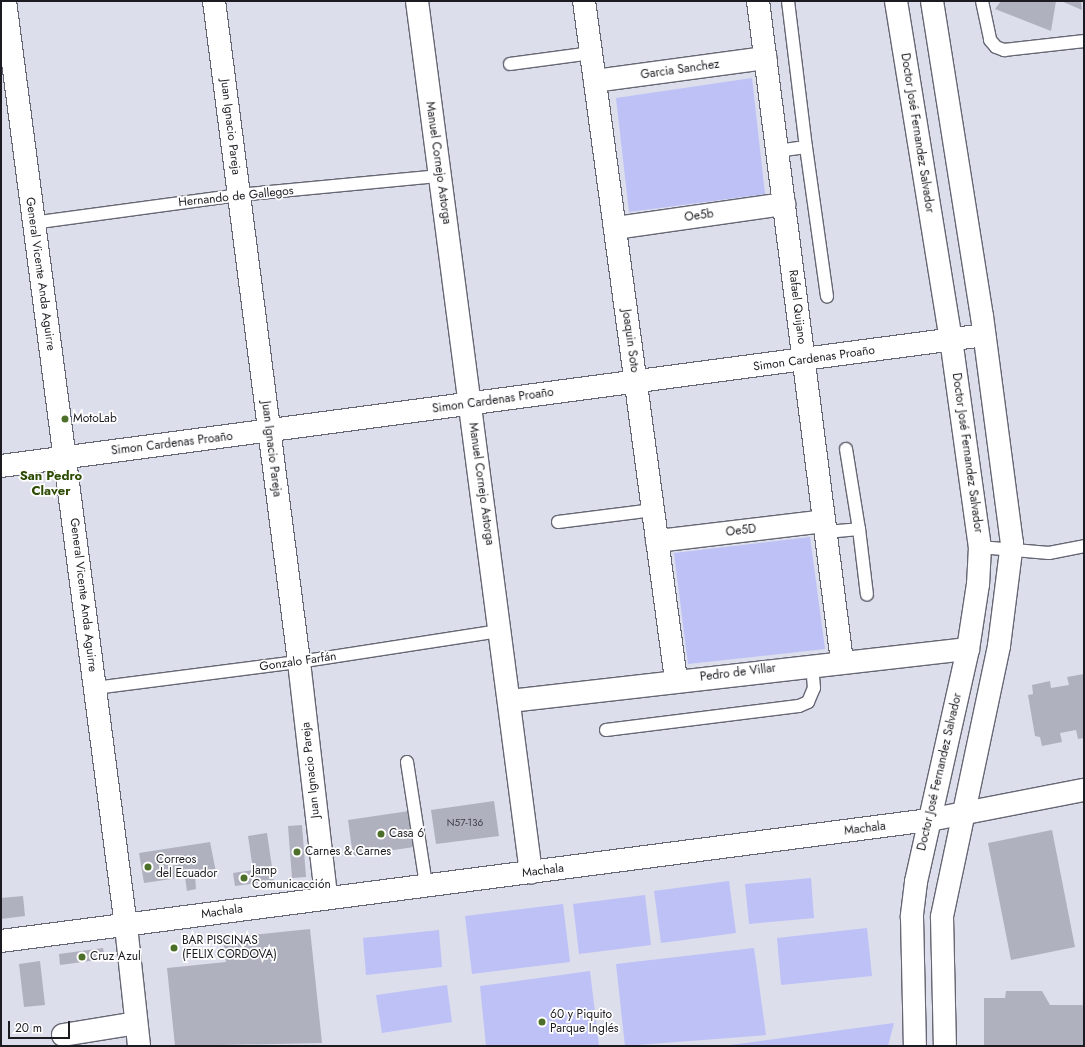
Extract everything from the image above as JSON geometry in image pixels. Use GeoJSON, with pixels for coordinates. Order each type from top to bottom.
{"type":"FeatureCollection","features":[{"type":"Feature","properties":{"kind":"street","name":"General Vicente Anda Aguirre"},"geometry":{"type":"LineString","coordinates":[[5,1],[32,223],[65,458],[126,926],[139,1046]]}},
{"type":"Feature","properties":{"kind":"street","name":"Juan Ignacio Pareja"},"geometry":{"type":"LineString","coordinates":[[214,1],[268,431],[299,662],[326,897]]}},
{"type":"Feature","properties":{"kind":"street","name":"Manuel Cornejo Astorga"},"geometry":{"type":"LineString","coordinates":[[417,1],[510,701],[530,873]]}},
{"type":"Feature","properties":{"kind":"street","name":"Joaquin Soto"},"geometry":{"type":"LineString","coordinates":[[584,1],[676,680]]}},
{"type":"Feature","properties":{"kind":"street","name":"Rafael Quijano"},"geometry":{"type":"LineString","coordinates":[[758,1],[842,661]]}},
{"type":"Feature","properties":{"kind":"street","name":"Doctor José Fernandez Salvador"},"geometry":{"type":"LineString","coordinates":[[896,1],[951,340],[980,547],[978,584],[968,649],[929,820],[912,917],[915,1046]]}},
{"type":"Feature","properties":{"kind":"street"},"geometry":{"type":"LineString","coordinates":[[932,1],[984,335],[1011,551],[999,646],[966,814],[942,917],[945,1046]]}},
{"type":"Feature","properties":{"kind":"street","name":"Garcia Sanchez"},"geometry":{"type":"LineString","coordinates":[[595,81],[765,58]]}},
{"type":"Feature","properties":{"kind":"street","name":"Oe5b"},"geometry":{"type":"LineString","coordinates":[[615,228],[784,204]]}},
{"type":"Feature","properties":{"kind":"street","name":"Simon Cardenas Proaño"},"geometry":{"type":"LineString","coordinates":[[1,466],[636,381],[804,361],[984,335]]}},
{"type":"Feature","properties":{"kind":"street","name":"Oe5D"},"geometry":{"type":"LineString","coordinates":[[657,541],[825,527]]}},
{"type":"Feature","properties":{"kind":"street","name":"Pedro de Villar"},"geometry":{"type":"LineString","coordinates":[[510,701],[812,664],[968,649]]}},
{"type":"Feature","properties":{"kind":"street","name":"Machala"},"geometry":{"type":"LineString","coordinates":[[1,941],[126,926],[326,897],[426,884],[530,873],[929,820],[1084,790]]}},
{"type":"Feature","properties":{"kind":"street"},"geometry":{"type":"LineString","coordinates":[[63,1035],[136,1023]]}},
{"type":"Feature","properties":{"kind":"lane"},"geometry":{"type":"LineString","coordinates":[[788,1],[806,147],[827,297]]}},
{"type":"Feature","properties":{"kind":"lane"},"geometry":{"type":"LineString","coordinates":[[982,1],[990,40],[996,47],[1004,50],[1084,41]]}},
{"type":"Feature","properties":{"kind":"lane"},"geometry":{"type":"LineString","coordinates":[[510,64],[591,53]]}},
{"type":"Feature","properties":{"kind":"lane"},"geometry":{"type":"LineString","coordinates":[[777,151],[806,147]]}},
{"type":"Feature","properties":{"kind":"lane","name":"Hernando de Gallegos"},"geometry":{"type":"LineString","coordinates":[[32,223],[238,195],[440,176]]}},
{"type":"Feature","properties":{"kind":"lane"},"geometry":{"type":"LineString","coordinates":[[846,449],[867,595]]}},
{"type":"Feature","properties":{"kind":"lane"},"geometry":{"type":"LineString","coordinates":[[558,522],[653,510]]}},
{"type":"Feature","properties":{"kind":"lane"},"geometry":{"type":"LineString","coordinates":[[825,527],[858,529]]}},
{"type":"Feature","properties":{"kind":"lane"},"geometry":{"type":"LineString","coordinates":[[980,547],[1011,551],[1049,553],[1084,546]]}},
{"type":"Feature","properties":{"kind":"lane","name":"Gonzalo Farfán"},"geometry":{"type":"LineString","coordinates":[[95,688],[299,662],[500,630]]}},
{"type":"Feature","properties":{"kind":"lane"},"geometry":{"type":"LineString","coordinates":[[606,730],[799,706],[808,702],[814,688],[812,664]]}},
{"type":"Feature","properties":{"kind":"lane"},"geometry":{"type":"LineString","coordinates":[[407,762],[426,884]]}},
{"type":"Feature","properties":{"kind":"shaded area"},"geometry":{"type":"Polygon","coordinates":[[[752,78],[765,194],[629,212],[616,98],[752,78]]]}},
{"type":"Feature","properties":{"kind":"shaded area"},"geometry":{"type":"Polygon","coordinates":[[[810,537],[825,649],[688,664],[674,553],[810,537]]]}},
{"type":"Feature","properties":{"kind":"shaded area"},"geometry":{"type":"Polygon","coordinates":[[[811,878],[814,918],[749,924],[745,884],[811,878]]]}},
{"type":"Feature","properties":{"kind":"shaded area"},"geometry":{"type":"Polygon","coordinates":[[[729,881],[736,933],[661,943],[654,891],[729,881]]]}},
{"type":"Feature","properties":{"kind":"shaded area"},"geometry":{"type":"Polygon","coordinates":[[[645,895],[651,945],[579,954],[573,904],[645,895]]]}},
{"type":"Feature","properties":{"kind":"shaded area"},"geometry":{"type":"Polygon","coordinates":[[[563,904],[570,962],[472,974],[465,916],[563,904]]]}},
{"type":"Feature","properties":{"kind":"shaded area"},"geometry":{"type":"Polygon","coordinates":[[[867,928],[872,976],[781,985],[777,938],[867,928]]]}},
{"type":"Feature","properties":{"kind":"shaded area"},"geometry":{"type":"Polygon","coordinates":[[[439,930],[442,967],[366,975],[363,938],[439,930]]]}},
{"type":"Feature","properties":{"kind":"shaded area"},"geometry":{"type":"Polygon","coordinates":[[[754,948],[766,1035],[625,1046],[616,964],[754,948]]]}},
{"type":"Feature","properties":{"kind":"shaded area"},"geometry":{"type":"Polygon","coordinates":[[[590,971],[599,1046],[486,1046],[480,986],[590,971]]]}},
{"type":"Feature","properties":{"kind":"shaded area"},"geometry":{"type":"Polygon","coordinates":[[[447,985],[452,1022],[382,1033],[376,995],[447,985]]]}},
{"type":"Feature","properties":{"kind":"shaded area"},"geometry":{"type":"Polygon","coordinates":[[[894,1023],[888,1046],[723,1046],[894,1023]]]}},
{"type":"Feature","properties":{"kind":"building"},"geometry":{"type":"Polygon","coordinates":[[[1001,1],[1056,1],[1051,31],[995,9],[1001,1]]]}},
{"type":"Feature","properties":{"kind":"building"},"geometry":{"type":"Polygon","coordinates":[[[1061,1],[1081,1],[1082,10],[1061,1]]]}},
{"type":"Feature","properties":{"kind":"building"},"geometry":{"type":"Polygon","coordinates":[[[1084,674],[1084,738],[1078,739],[1076,730],[1060,733],[1062,742],[1042,746],[1040,737],[1035,736],[1028,695],[1033,694],[1032,685],[1050,681],[1051,688],[1069,685],[1067,677],[1084,674]]]}},
{"type":"Feature","properties":{"kind":"building"},"geometry":{"type":"Polygon","coordinates":[[[494,801],[499,836],[436,844],[431,810],[494,801]]]}},
{"type":"Feature","properties":{"kind":"building","name":"Casa 6"},"geometry":{"type":"Polygon","coordinates":[[[409,811],[414,847],[353,856],[348,820],[409,811]]]}},
{"type":"Feature","properties":{"kind":"building","name":"Carnes & Carnes"},"geometry":{"type":"Polygon","coordinates":[[[302,825],[306,877],[292,878],[288,826],[302,825]]]}},
{"type":"Feature","properties":{"kind":"building"},"geometry":{"type":"Polygon","coordinates":[[[1052,830],[1075,947],[1011,960],[988,843],[1052,830]]]}},
{"type":"Feature","properties":{"kind":"building"},"geometry":{"type":"Polygon","coordinates":[[[267,833],[274,881],[235,886],[233,873],[253,870],[248,836],[267,833]]]}},
{"type":"Feature","properties":{"kind":"building"},"geometry":{"type":"Polygon","coordinates":[[[210,842],[216,872],[195,875],[196,889],[187,891],[185,877],[144,883],[139,853],[210,842]]]}},
{"type":"Feature","properties":{"kind":"building"},"geometry":{"type":"Polygon","coordinates":[[[23,896],[25,916],[1,919],[1,898],[23,896]]]}},
{"type":"Feature","properties":{"kind":"building"},"geometry":{"type":"Polygon","coordinates":[[[310,929],[322,1043],[175,1046],[167,968],[226,962],[223,938],[310,929]]]}},
{"type":"Feature","properties":{"kind":"building","name":"Cruz Azul"},"geometry":{"type":"Polygon","coordinates":[[[103,948],[105,959],[60,965],[59,954],[103,948]]]}},
{"type":"Feature","properties":{"kind":"building"},"geometry":{"type":"Polygon","coordinates":[[[40,961],[45,1005],[24,1007],[19,964],[40,961]]]}},
{"type":"Feature","properties":{"kind":"building"},"geometry":{"type":"Polygon","coordinates":[[[1006,991],[1042,991],[1050,1005],[1083,1005],[1084,1045],[984,1045],[984,998],[1005,998],[1006,991]]]}},
{"type":"Feature","properties":{"kind":"place","name":"MotoLab"},"geometry":{"type":"Point","coordinates":[65,419]}},
{"type":"Feature","properties":{"kind":"place","name":"Casa 6"},"geometry":{"type":"Point","coordinates":[381,834]}},
{"type":"Feature","properties":{"kind":"place","name":"Carnes & Carnes"},"geometry":{"type":"Point","coordinates":[297,852]}},
{"type":"Feature","properties":{"kind":"place","name":"Correos del Ecuador"},"geometry":{"type":"Point","coordinates":[148,867]}},
{"type":"Feature","properties":{"kind":"place","name":"Jamp Comunicacción"},"geometry":{"type":"Point","coordinates":[244,878]}},
{"type":"Feature","properties":{"kind":"place","name":"BAR PISCINAS (FELIX CORDOVA)"},"geometry":{"type":"Point","coordinates":[174,948]}},
{"type":"Feature","properties":{"kind":"place","name":"Cruz Azul"},"geometry":{"type":"Point","coordinates":[82,957]}},
{"type":"Feature","properties":{"kind":"place","name":"60 y Piquito Parque Inglés"},"geometry":{"type":"Point","coordinates":[542,1022]}},
{"type":"Feature","properties":{"kind":"district","name":"San Pedro Claver"},"geometry":{"type":"Point","coordinates":[51,484]}}]}
